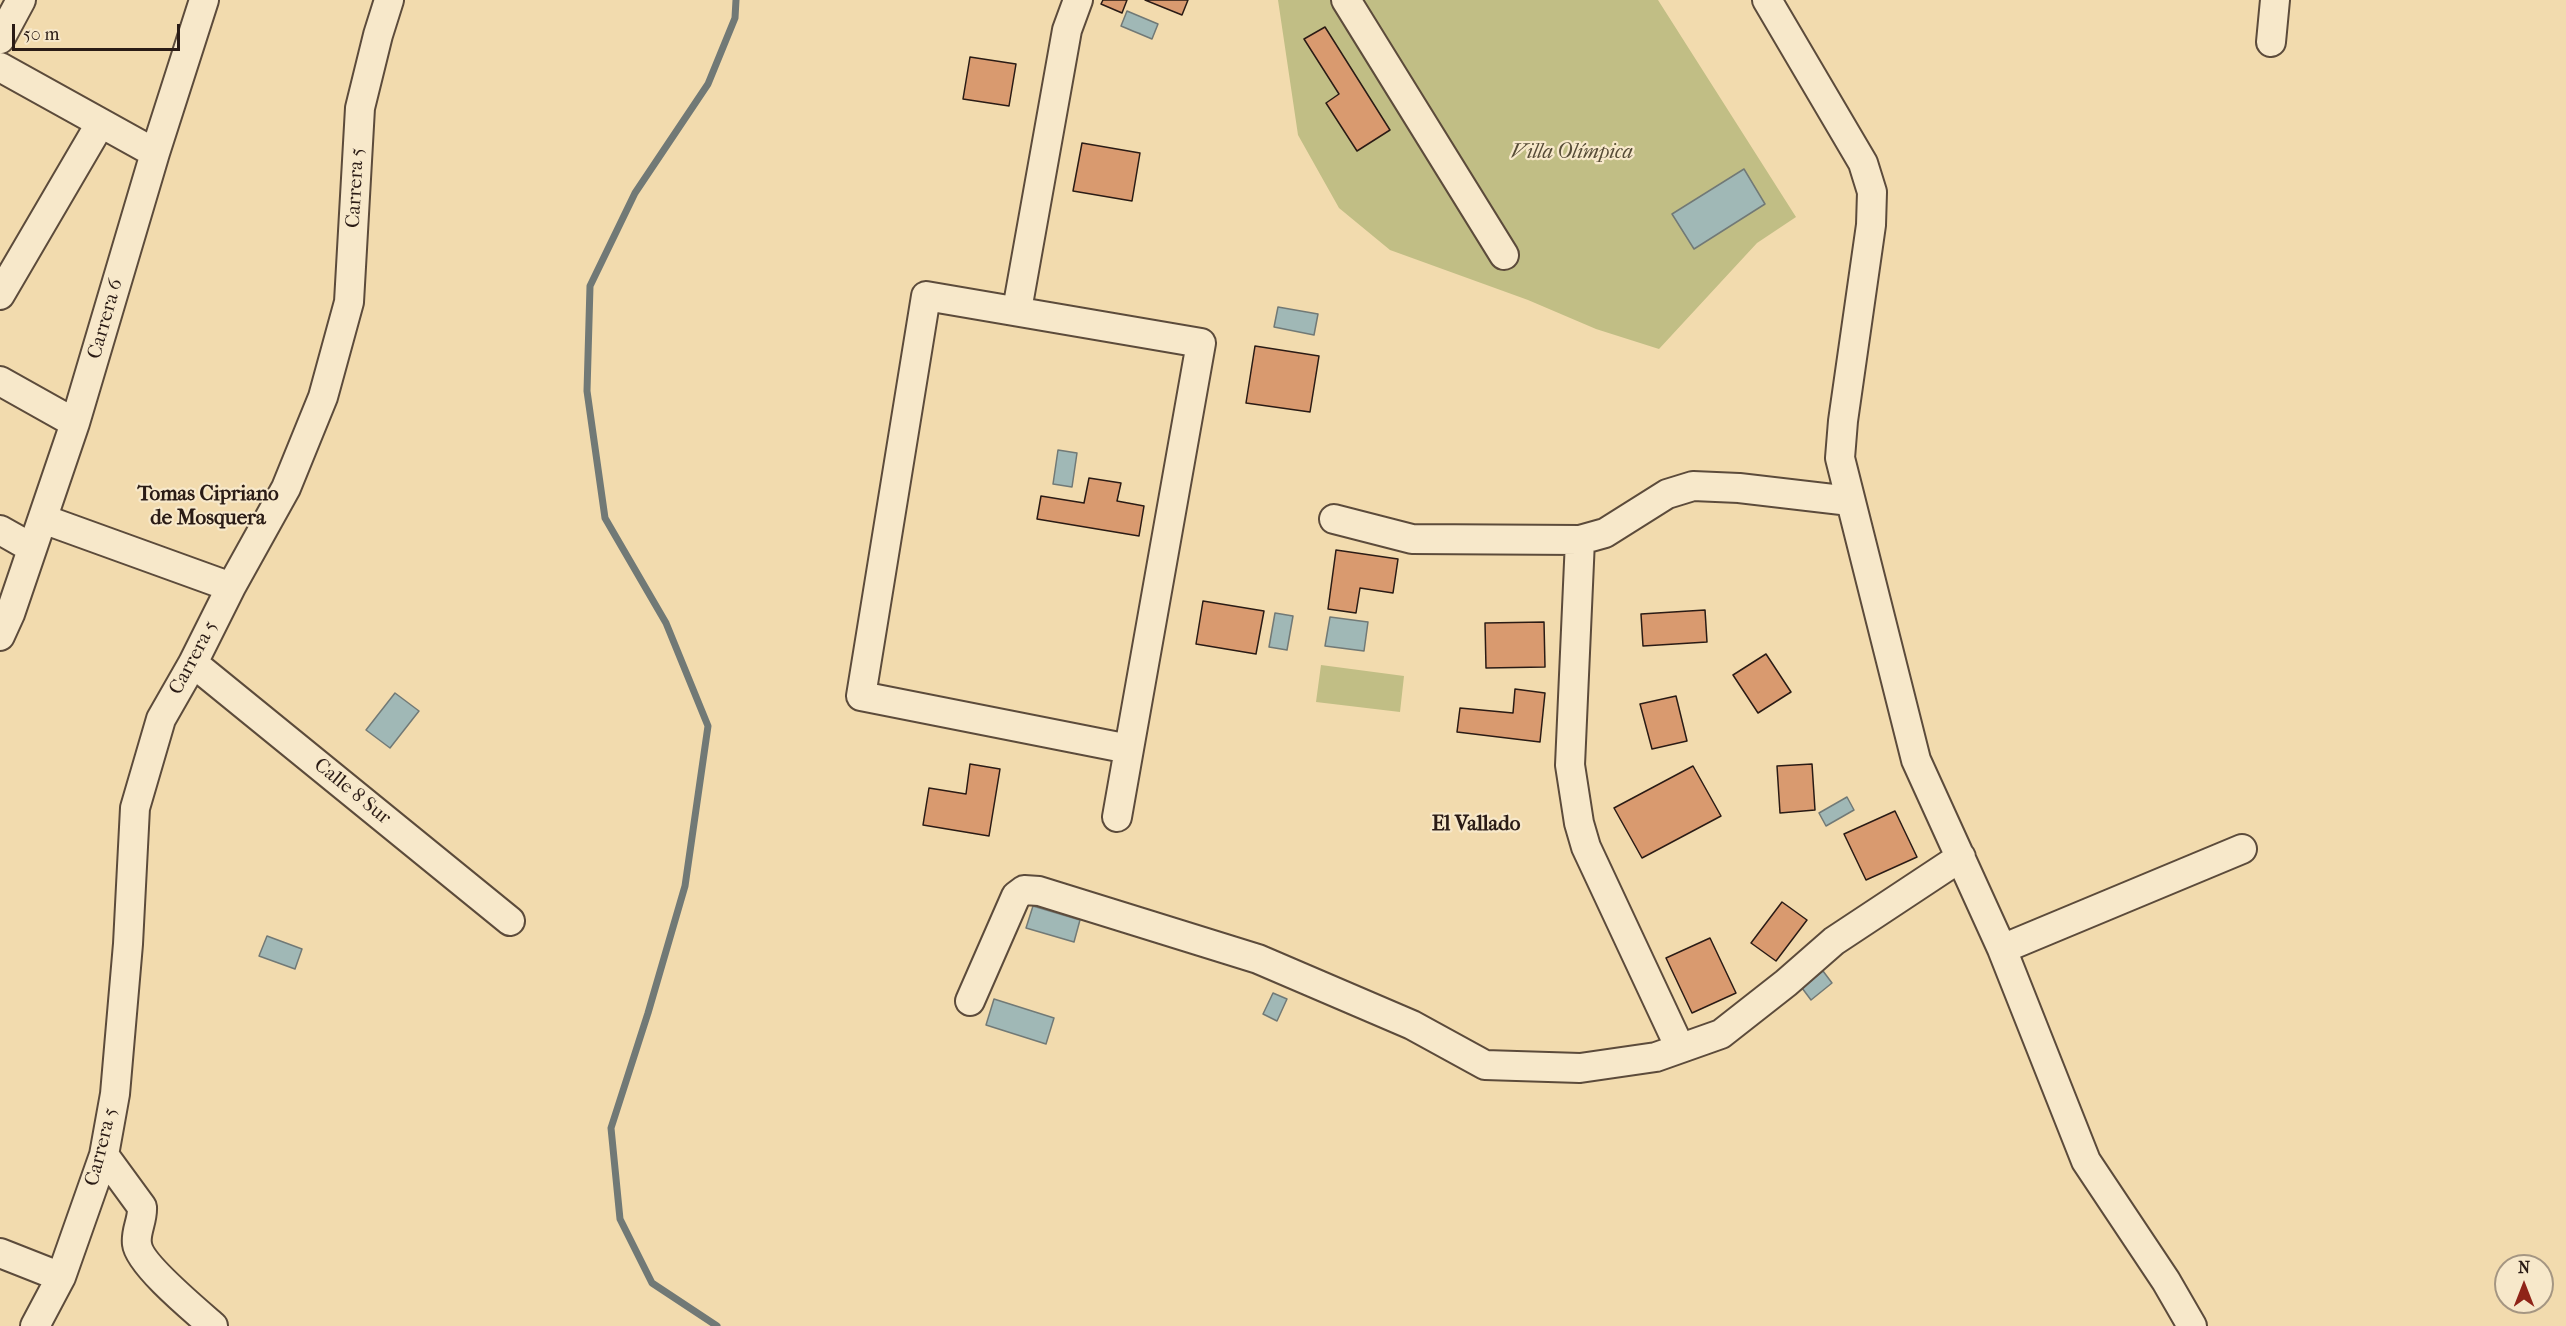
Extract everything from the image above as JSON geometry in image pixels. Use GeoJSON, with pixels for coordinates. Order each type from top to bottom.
{"type":"FeatureCollection","features":[{"type":"Feature","properties":{"kind":"street"},"geometry":{"type":"LineString","coordinates":[[0,39],[21,0]]}},
{"type":"Feature","properties":{"kind":"street","name":"Carrera 6"},"geometry":{"type":"LineString","coordinates":[[0,636],[10,614],[75,423],[155,153],[204,0]]}},
{"type":"Feature","properties":{"kind":"street","name":"Carrera 5"},"geometry":{"type":"LineString","coordinates":[[35,1326],[61,1277],[104,1155],[116,1082],[128,944],[135,808],[161,719],[286,488],[323,397],[349,302],[360,108],[389,0]]}},
{"type":"Feature","properties":{"kind":"street"},"geometry":{"type":"LineString","coordinates":[[1017,310],[1067,30],[1078,0]]}},
{"type":"Feature","properties":{"kind":"street"},"geometry":{"type":"LineString","coordinates":[[1346,0],[1504,255]]}},
{"type":"Feature","properties":{"kind":"street"},"geometry":{"type":"LineString","coordinates":[[1767,0],[1863,163],[1872,192],[1871,225],[1842,421],[1840,458],[1916,759],[2002,949],[2086,1161],[2166,1281],[2192,1326]]}},
{"type":"Feature","properties":{"kind":"street"},"geometry":{"type":"LineString","coordinates":[[2271,42],[2275,0]]}},
{"type":"Feature","properties":{"kind":"street"},"geometry":{"type":"LineString","coordinates":[[0,67],[155,153]]}},
{"type":"Feature","properties":{"kind":"street"},"geometry":{"type":"LineString","coordinates":[[0,295],[100,124]]}},
{"type":"Feature","properties":{"kind":"street"},"geometry":{"type":"LineString","coordinates":[[1117,817],[1201,343],[927,296],[861,696],[1129,749]]}},
{"type":"Feature","properties":{"kind":"street"},"geometry":{"type":"LineString","coordinates":[[0,381],[75,423]]}},
{"type":"Feature","properties":{"kind":"street"},"geometry":{"type":"LineString","coordinates":[[1334,519],[1412,539],[1580,540],[1605,533],[1666,494],[1693,486],[1739,488],[1850,501]]}},
{"type":"Feature","properties":{"kind":"street"},"geometry":{"type":"LineString","coordinates":[[43,519],[231,587]]}},
{"type":"Feature","properties":{"kind":"street"},"geometry":{"type":"LineString","coordinates":[[0,530],[32,548]]}},
{"type":"Feature","properties":{"kind":"street"},"geometry":{"type":"LineString","coordinates":[[1580,540],[1570,765],[1579,823],[1586,847],[1680,1048]]}},
{"type":"Feature","properties":{"kind":"street","name":"Calle 8 Sur"},"geometry":{"type":"LineString","coordinates":[[193,663],[510,921]]}},
{"type":"Feature","properties":{"kind":"street"},"geometry":{"type":"LineString","coordinates":[[2002,949],[2242,849]]}},
{"type":"Feature","properties":{"kind":"street"},"geometry":{"type":"LineString","coordinates":[[970,1001],[1016,896],[1024,890],[1039,891],[1258,959],[1412,1025],[1485,1065],[1580,1068],[1656,1057],[1721,1034],[1786,983],[1834,940],[1961,857]]}},
{"type":"Feature","properties":{"kind":"street"},"geometry":{"type":"LineString","coordinates":[[104,1155],[142,1207],[136,1240],[140,1252],[159,1275],[213,1326]]}},
{"type":"Feature","properties":{"kind":"street"},"geometry":{"type":"LineString","coordinates":[[0,1253],[61,1277]]}},
{"type":"Feature","properties":{"kind":"green space","name":"Villa Olímpica"},"geometry":{"type":"Polygon","coordinates":[[[1278,0],[1658,0],[1796,217],[1757,243],[1659,349],[1596,329],[1528,300],[1390,250],[1339,208],[1298,135],[1278,0]]]}},
{"type":"Feature","properties":{"kind":"green space"},"geometry":{"type":"Polygon","coordinates":[[[1321,665],[1404,676],[1400,712],[1316,702],[1321,665]]]}},
{"type":"Feature","properties":{"kind":"water"},"geometry":{"type":"Polygon","coordinates":[[[1127,11],[1158,24],[1152,39],[1121,26],[1127,11]]]}},
{"type":"Feature","properties":{"kind":"water"},"geometry":{"type":"Polygon","coordinates":[[[1744,169],[1765,204],[1694,249],[1672,214],[1744,169]]]}},
{"type":"Feature","properties":{"kind":"water"},"geometry":{"type":"Polygon","coordinates":[[[1278,307],[1318,314],[1314,335],[1274,327],[1278,307]]]}},
{"type":"Feature","properties":{"kind":"water"},"geometry":{"type":"Polygon","coordinates":[[[1058,450],[1077,453],[1072,487],[1053,484],[1058,450]]]}},
{"type":"Feature","properties":{"kind":"water"},"geometry":{"type":"Polygon","coordinates":[[[1275,613],[1293,616],[1287,650],[1269,647],[1275,613]]]}},
{"type":"Feature","properties":{"kind":"water"},"geometry":{"type":"Polygon","coordinates":[[[1330,617],[1368,622],[1364,651],[1325,646],[1330,617]]]}},
{"type":"Feature","properties":{"kind":"water"},"geometry":{"type":"Polygon","coordinates":[[[395,693],[419,711],[390,748],[366,730],[395,693]]]}},
{"type":"Feature","properties":{"kind":"water"},"geometry":{"type":"Polygon","coordinates":[[[1847,797],[1854,810],[1826,826],[1819,813],[1847,797]]]}},
{"type":"Feature","properties":{"kind":"water"},"geometry":{"type":"Polygon","coordinates":[[[1033,906],[1080,920],[1074,942],[1026,928],[1033,906]]]}},
{"type":"Feature","properties":{"kind":"water"},"geometry":{"type":"Polygon","coordinates":[[[267,936],[302,949],[295,969],[259,956],[267,936]]]}},
{"type":"Feature","properties":{"kind":"water"},"geometry":{"type":"Polygon","coordinates":[[[1823,971],[1832,983],[1811,1000],[1802,988],[1823,971]]]}},
{"type":"Feature","properties":{"kind":"water"},"geometry":{"type":"Polygon","coordinates":[[[1273,993],[1287,999],[1277,1021],[1263,1014],[1273,993]]]}},
{"type":"Feature","properties":{"kind":"water"},"geometry":{"type":"Polygon","coordinates":[[[994,999],[1054,1018],[1046,1044],[986,1025],[994,999]]]}},
{"type":"Feature","properties":{"kind":"building"},"geometry":{"type":"Polygon","coordinates":[[[1103,0],[1127,0],[1122,13],[1101,4],[1103,0]]]}},
{"type":"Feature","properties":{"kind":"building"},"geometry":{"type":"Polygon","coordinates":[[[1145,0],[1188,0],[1182,15],[1145,0]]]}},
{"type":"Feature","properties":{"kind":"building"},"geometry":{"type":"Polygon","coordinates":[[[1325,27],[1390,130],[1357,151],[1326,103],[1339,94],[1304,39],[1325,27]]]}},
{"type":"Feature","properties":{"kind":"building"},"geometry":{"type":"Polygon","coordinates":[[[970,57],[1016,64],[1009,106],[963,99],[970,57]]]}},
{"type":"Feature","properties":{"kind":"building"},"geometry":{"type":"Polygon","coordinates":[[[1082,143],[1140,153],[1132,201],[1073,191],[1082,143]]]}},
{"type":"Feature","properties":{"kind":"building"},"geometry":{"type":"Polygon","coordinates":[[[1255,346],[1319,356],[1310,412],[1246,403],[1255,346]]]}},
{"type":"Feature","properties":{"kind":"building"},"geometry":{"type":"Polygon","coordinates":[[[1089,478],[1121,483],[1117,501],[1144,506],[1139,536],[1037,519],[1041,496],[1084,503],[1089,478]]]}},
{"type":"Feature","properties":{"kind":"building"},"geometry":{"type":"Polygon","coordinates":[[[1336,550],[1398,559],[1393,593],[1360,588],[1356,613],[1328,609],[1336,550]]]}},
{"type":"Feature","properties":{"kind":"building"},"geometry":{"type":"Polygon","coordinates":[[[1203,601],[1264,611],[1256,654],[1196,644],[1203,601]]]}},
{"type":"Feature","properties":{"kind":"building"},"geometry":{"type":"Polygon","coordinates":[[[1705,610],[1707,642],[1643,646],[1641,614],[1705,610]]]}},
{"type":"Feature","properties":{"kind":"building"},"geometry":{"type":"Polygon","coordinates":[[[1544,622],[1545,667],[1486,668],[1485,623],[1544,622]]]}},
{"type":"Feature","properties":{"kind":"building"},"geometry":{"type":"Polygon","coordinates":[[[1766,654],[1791,692],[1758,713],[1733,675],[1766,654]]]}},
{"type":"Feature","properties":{"kind":"building"},"geometry":{"type":"Polygon","coordinates":[[[1515,689],[1545,693],[1540,742],[1457,732],[1460,708],[1513,713],[1515,689]]]}},
{"type":"Feature","properties":{"kind":"building"},"geometry":{"type":"Polygon","coordinates":[[[1676,696],[1687,741],[1652,749],[1640,704],[1676,696]]]}},
{"type":"Feature","properties":{"kind":"building"},"geometry":{"type":"Polygon","coordinates":[[[970,764],[1000,769],[989,836],[923,825],[929,788],[966,794],[970,764]]]}},
{"type":"Feature","properties":{"kind":"building"},"geometry":{"type":"Polygon","coordinates":[[[1812,764],[1815,810],[1780,813],[1777,766],[1812,764]]]}},
{"type":"Feature","properties":{"kind":"building"},"geometry":{"type":"Polygon","coordinates":[[[1693,766],[1721,816],[1642,858],[1614,808],[1693,766]]]}},
{"type":"Feature","properties":{"kind":"building"},"geometry":{"type":"Polygon","coordinates":[[[1895,811],[1917,857],[1866,880],[1844,834],[1895,811]]]}},
{"type":"Feature","properties":{"kind":"building"},"geometry":{"type":"Polygon","coordinates":[[[1782,902],[1807,920],[1776,961],[1751,943],[1782,902]]]}},
{"type":"Feature","properties":{"kind":"building"},"geometry":{"type":"Polygon","coordinates":[[[1710,938],[1736,993],[1692,1013],[1666,958],[1710,938]]]}},
{"type":"Feature","properties":{"kind":"waterway"},"geometry":{"type":"LineString","coordinates":[[717,1326],[652,1283],[620,1219],[611,1128],[685,886],[708,726],[666,623],[605,518],[587,391],[590,286],[635,193],[708,84],[735,18],[736,0]]}},
{"type":"Feature","properties":{"kind":"district","name":"Tomas Cipriano de Mosquera"},"geometry":{"type":"Point","coordinates":[208,507]}},
{"type":"Feature","properties":{"kind":"district","name":"El Vallado"},"geometry":{"type":"Point","coordinates":[1476,825]}}]}
